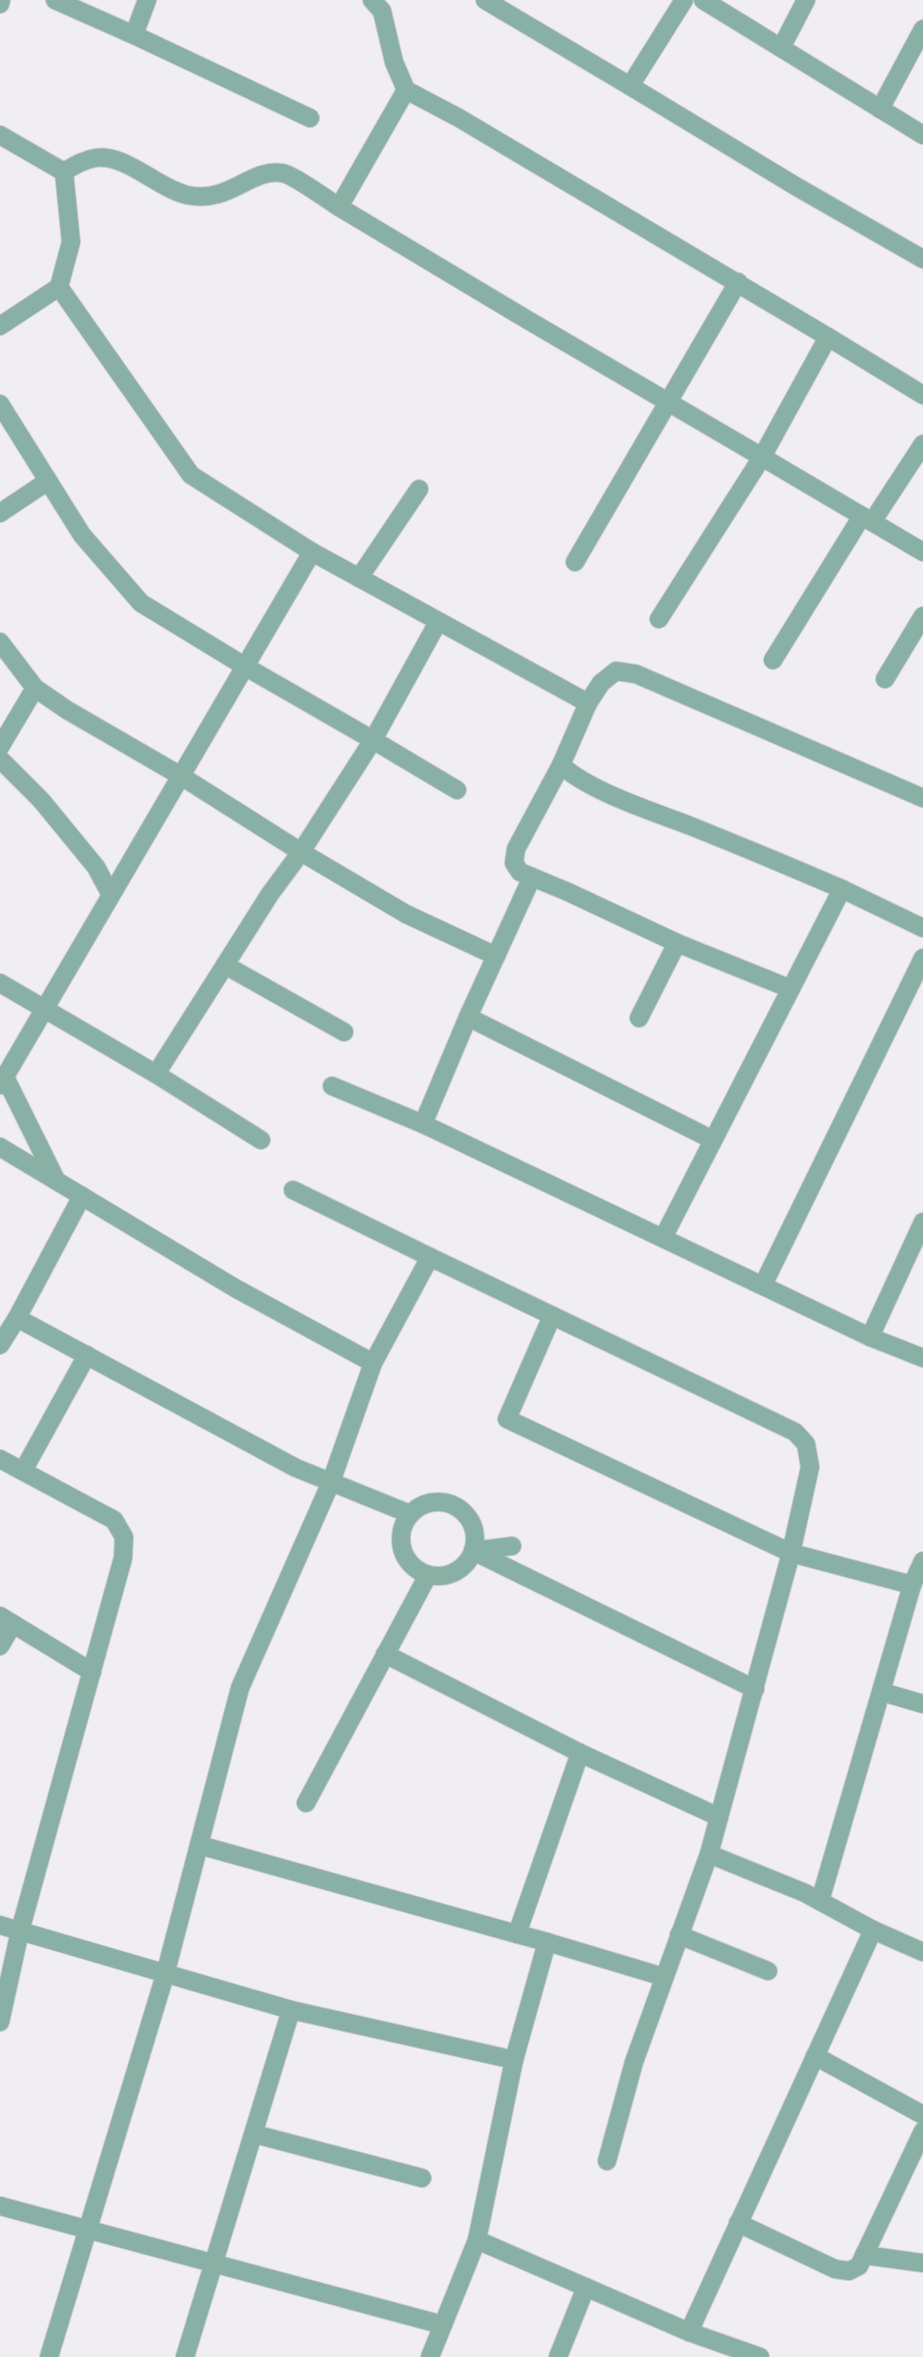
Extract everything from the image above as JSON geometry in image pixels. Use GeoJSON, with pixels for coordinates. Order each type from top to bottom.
{"type":"FeatureCollection","features":[{"type":"Feature","properties":{"kind":"street"},"geometry":{"type":"LineString","coordinates":[[0,4],[2,0]]}},
{"type":"Feature","properties":{"kind":"street"},"geometry":{"type":"LineString","coordinates":[[55,0],[134,35],[310,118]]}},
{"type":"Feature","properties":{"kind":"street"},"geometry":{"type":"LineString","coordinates":[[134,35],[147,0]]}},
{"type":"Feature","properties":{"kind":"street"},"geometry":{"type":"LineString","coordinates":[[372,0],[382,11],[394,62],[406,90],[459,118],[738,282],[923,395]]}},
{"type":"Feature","properties":{"kind":"street"},"geometry":{"type":"LineString","coordinates":[[485,0],[797,187],[923,259]]}},
{"type":"Feature","properties":{"kind":"street"},"geometry":{"type":"LineString","coordinates":[[630,86],[684,0]]}},
{"type":"Feature","properties":{"kind":"street"},"geometry":{"type":"LineString","coordinates":[[703,0],[923,135]]}},
{"type":"Feature","properties":{"kind":"street"},"geometry":{"type":"LineString","coordinates":[[781,48],[806,0]]}},
{"type":"Feature","properties":{"kind":"street"},"geometry":{"type":"LineString","coordinates":[[880,109],[923,29]]}},
{"type":"Feature","properties":{"kind":"street"},"geometry":{"type":"LineString","coordinates":[[339,207],[406,90]]}},
{"type":"Feature","properties":{"kind":"street"},"geometry":{"type":"LineString","coordinates":[[0,135],[64,172]]}},
{"type":"Feature","properties":{"kind":"street"},"geometry":{"type":"LineString","coordinates":[[64,172],[95,158],[120,161],[170,189],[186,195],[207,197],[229,192],[264,173],[283,173],[526,319],[923,552]]}},
{"type":"Feature","properties":{"kind":"street"},"geometry":{"type":"LineString","coordinates":[[0,326],[59,287],[71,242],[64,172]]}},
{"type":"Feature","properties":{"kind":"street"},"geometry":{"type":"LineString","coordinates":[[576,562],[738,282]]}},
{"type":"Feature","properties":{"kind":"street"},"geometry":{"type":"LineString","coordinates":[[59,287],[191,475],[312,552],[588,703]]}},
{"type":"Feature","properties":{"kind":"street"},"geometry":{"type":"LineString","coordinates":[[659,619],[762,457],[828,337]]}},
{"type":"Feature","properties":{"kind":"street"},"geometry":{"type":"LineString","coordinates":[[0,404],[82,535],[141,603],[246,667],[457,790]]}},
{"type":"Feature","properties":{"kind":"street"},"geometry":{"type":"LineString","coordinates":[[773,660],[867,519],[923,444]]}},
{"type":"Feature","properties":{"kind":"street"},"geometry":{"type":"LineString","coordinates":[[0,513],[48,482]]}},
{"type":"Feature","properties":{"kind":"street"},"geometry":{"type":"LineString","coordinates":[[358,578],[420,489]]}},
{"type":"Feature","properties":{"kind":"street"},"geometry":{"type":"LineString","coordinates":[[55,1178],[2,1081],[43,1009],[246,667],[312,552]]}},
{"type":"Feature","properties":{"kind":"street"},"geometry":{"type":"LineString","coordinates":[[885,679],[923,616]]}},
{"type":"Feature","properties":{"kind":"street"},"geometry":{"type":"LineString","coordinates":[[156,1074],[270,894],[301,852],[373,740],[438,622]]}},
{"type":"Feature","properties":{"kind":"street"},"geometry":{"type":"LineString","coordinates":[[0,642],[35,688],[67,710],[181,776],[301,852],[406,914],[496,956]]}},
{"type":"Feature","properties":{"kind":"street"},"geometry":{"type":"LineString","coordinates":[[791,989],[677,943],[520,872],[514,863],[516,849],[561,765],[588,703],[601,683],[616,671],[636,674],[923,798]]}},
{"type":"Feature","properties":{"kind":"street"},"geometry":{"type":"LineString","coordinates":[[0,747],[35,688]]}},
{"type":"Feature","properties":{"kind":"street"},"geometry":{"type":"LineString","coordinates":[[0,759],[41,800],[96,866],[111,895]]}},
{"type":"Feature","properties":{"kind":"street"},"geometry":{"type":"LineString","coordinates":[[561,765],[571,774],[624,800],[741,846],[842,889],[923,928]]}},
{"type":"Feature","properties":{"kind":"street"},"geometry":{"type":"LineString","coordinates":[[422,1124],[468,1017],[532,877]]}},
{"type":"Feature","properties":{"kind":"street"},"geometry":{"type":"LineString","coordinates":[[663,1238],[842,889]]}},
{"type":"Feature","properties":{"kind":"street"},"geometry":{"type":"LineString","coordinates":[[639,1018],[677,943]]}},
{"type":"Feature","properties":{"kind":"street"},"geometry":{"type":"LineString","coordinates":[[763,1285],[923,958]]}},
{"type":"Feature","properties":{"kind":"street"},"geometry":{"type":"LineString","coordinates":[[225,965],[344,1032]]}},
{"type":"Feature","properties":{"kind":"street"},"geometry":{"type":"LineString","coordinates":[[0,983],[156,1074],[261,1140]]}},
{"type":"Feature","properties":{"kind":"street"},"geometry":{"type":"LineString","coordinates":[[468,1017],[713,1140]]}},
{"type":"Feature","properties":{"kind":"street"},"geometry":{"type":"LineString","coordinates":[[332,1086],[422,1124],[870,1337],[923,1358]]}},
{"type":"Feature","properties":{"kind":"street"},"geometry":{"type":"LineString","coordinates":[[0,1147],[55,1178],[82,1196],[235,1288],[374,1363]]}},
{"type":"Feature","properties":{"kind":"street"},"geometry":{"type":"LineString","coordinates":[[293,1190],[552,1316],[796,1432],[806,1444],[810,1467],[791,1553],[756,1689],[709,1854],[634,2062],[607,2161]]}},
{"type":"Feature","properties":{"kind":"street"},"geometry":{"type":"LineString","coordinates":[[0,1345],[17,1318],[82,1196]]}},
{"type":"Feature","properties":{"kind":"street"},"geometry":{"type":"LineString","coordinates":[[870,1337],[923,1222]]}},
{"type":"Feature","properties":{"kind":"street"},"geometry":{"type":"LineString","coordinates":[[49,2357],[165,1975],[240,1688],[331,1482],[374,1363],[430,1257]]}},
{"type":"Feature","properties":{"kind":"street"},"geometry":{"type":"LineString","coordinates":[[552,1316],[507,1419],[791,1553],[912,1585]]}},
{"type":"Feature","properties":{"kind":"street"},"geometry":{"type":"LineString","coordinates":[[17,1318],[296,1468],[410,1514]]}},
{"type":"Feature","properties":{"kind":"street"},"geometry":{"type":"LineString","coordinates":[[23,1471],[87,1355]]}},
{"type":"Feature","properties":{"kind":"street"},"geometry":{"type":"LineString","coordinates":[[0,1459],[114,1520],[124,1536],[123,1558],[20,1931],[0,2022]]}},
{"type":"Feature","properties":{"kind":"street"},"geometry":{"type":"LineString","coordinates":[[446,1502],[455,1505],[470,1519],[474,1529],[475,1540],[473,1551],[464,1565],[450,1574],[428,1575],[418,1570],[410,1563],[401,1544],[403,1528],[410,1514],[426,1503],[446,1502]]}},
{"type":"Feature","properties":{"kind":"street"},"geometry":{"type":"LineString","coordinates":[[473,1551],[512,1546]]}},
{"type":"Feature","properties":{"kind":"street"},"geometry":{"type":"LineString","coordinates":[[473,1551],[756,1689]]}},
{"type":"Feature","properties":{"kind":"street"},"geometry":{"type":"LineString","coordinates":[[820,1901],[912,1585],[923,1560]]}},
{"type":"Feature","properties":{"kind":"street"},"geometry":{"type":"LineString","coordinates":[[306,1803],[428,1575]]}},
{"type":"Feature","properties":{"kind":"street"},"geometry":{"type":"LineString","coordinates":[[0,1646],[7,1620],[92,1672]]}},
{"type":"Feature","properties":{"kind":"street"},"geometry":{"type":"LineString","coordinates":[[385,1654],[580,1753],[719,1817]]}},
{"type":"Feature","properties":{"kind":"street"},"geometry":{"type":"LineString","coordinates":[[882,1692],[923,1704]]}},
{"type":"Feature","properties":{"kind":"street"},"geometry":{"type":"LineString","coordinates":[[517,1934],[580,1753]]}},
{"type":"Feature","properties":{"kind":"street"},"geometry":{"type":"LineString","coordinates":[[199,1845],[547,1942],[664,1977]]}},
{"type":"Feature","properties":{"kind":"street"},"geometry":{"type":"LineString","coordinates":[[709,1854],[805,1893],[873,1930],[923,1952]]}},
{"type":"Feature","properties":{"kind":"street"},"geometry":{"type":"LineString","coordinates":[[0,1925],[165,1975],[291,2010],[514,2060]]}},
{"type":"Feature","properties":{"kind":"street"},"geometry":{"type":"LineString","coordinates":[[689,2332],[873,1930]]}},
{"type":"Feature","properties":{"kind":"street"},"geometry":{"type":"LineString","coordinates":[[679,1936],[768,1971]]}},
{"type":"Feature","properties":{"kind":"street"},"geometry":{"type":"LineString","coordinates":[[430,2357],[477,2240],[514,2060],[547,1942]]}},
{"type":"Feature","properties":{"kind":"street"},"geometry":{"type":"LineString","coordinates":[[185,2357],[291,2010]]}},
{"type":"Feature","properties":{"kind":"street"},"geometry":{"type":"LineString","coordinates":[[815,2056],[923,2116]]}},
{"type":"Feature","properties":{"kind":"street"},"geometry":{"type":"LineString","coordinates":[[738,2223],[835,2269],[849,2271],[859,2266],[923,2131]]}},
{"type":"Feature","properties":{"kind":"street"},"geometry":{"type":"LineString","coordinates":[[254,2134],[422,2178]]}},
{"type":"Feature","properties":{"kind":"street"},"geometry":{"type":"LineString","coordinates":[[0,2206],[443,2325]]}},
{"type":"Feature","properties":{"kind":"street"},"geometry":{"type":"LineString","coordinates":[[477,2240],[689,2332],[760,2357]]}},
{"type":"Feature","properties":{"kind":"street"},"geometry":{"type":"LineString","coordinates":[[864,2255],[923,2263]]}},
{"type":"Feature","properties":{"kind":"street"},"geometry":{"type":"LineString","coordinates":[[558,2357],[586,2287]]}}]}
